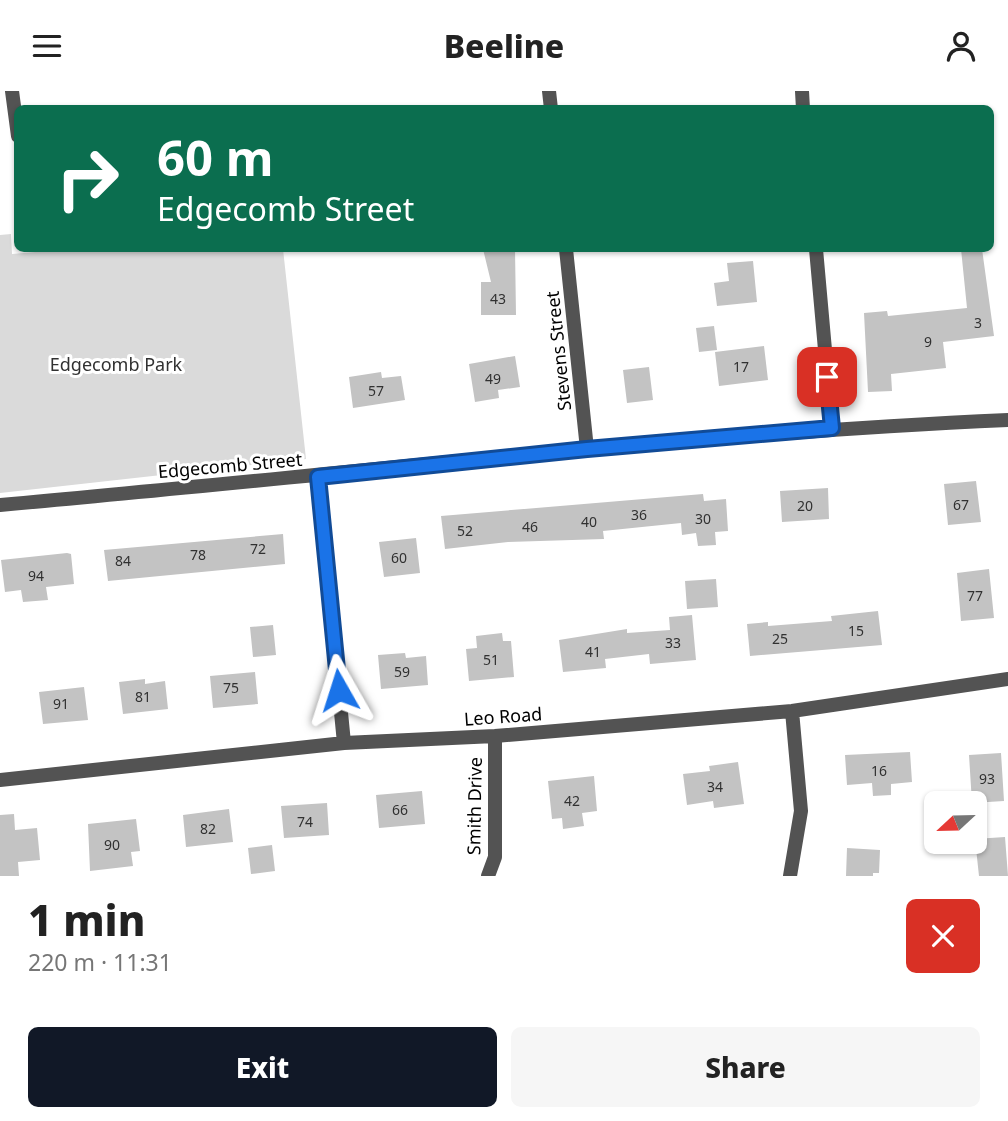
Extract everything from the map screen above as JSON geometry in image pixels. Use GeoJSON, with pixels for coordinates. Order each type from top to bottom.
{"type":"FeatureCollection","features":[{"type":"Feature","properties":{"kind":"street","name":"Stevens Street"},"geometry":{"type":"LineString","coordinates":[[566,252],[587,449]]}},
{"type":"Feature","properties":{"kind":"street"},"geometry":{"type":"LineString","coordinates":[[816,252],[832,428]]}},
{"type":"Feature","properties":{"kind":"street","name":"Edgecomb Street"},"geometry":{"type":"LineString","coordinates":[[0,505],[832,428],[1008,420]]}},
{"type":"Feature","properties":{"kind":"street"},"geometry":{"type":"LineString","coordinates":[[318,477],[344,743]]}},
{"type":"Feature","properties":{"kind":"street","name":"Leo Road"},"geometry":{"type":"LineString","coordinates":[[0,780],[344,743],[495,737],[792,711],[1008,679]]}},
{"type":"Feature","properties":{"kind":"street"},"geometry":{"type":"LineString","coordinates":[[790,876],[801,811],[792,711]]}},
{"type":"Feature","properties":{"kind":"street","name":"Smith Drive"},"geometry":{"type":"LineString","coordinates":[[488,876],[495,857],[495,737]]}},
{"type":"Feature","properties":{"kind":"green space","name":"Edgecomb Park"},"geometry":{"type":"Polygon","coordinates":[[[11,234],[12,254],[283,252],[306,459],[0,493],[0,235],[11,234]]]}},
{"type":"Feature","properties":{"kind":"building"},"geometry":{"type":"Polygon","coordinates":[[[484,252],[515,252],[516,315],[481,315],[481,282],[491,282],[484,252]]]}},
{"type":"Feature","properties":{"kind":"building"},"geometry":{"type":"Polygon","coordinates":[[[961,252],[982,252],[994,336],[943,342],[946,368],[891,374],[892,391],[868,392],[864,313],[887,311],[888,316],[967,308],[961,252]]]}},
{"type":"Feature","properties":{"kind":"building"},"geometry":{"type":"Polygon","coordinates":[[[753,261],[757,302],[717,306],[714,283],[729,281],[727,263],[753,261]]]}},
{"type":"Feature","properties":{"kind":"building"},"geometry":{"type":"Polygon","coordinates":[[[714,326],[717,350],[699,352],[696,328],[714,326]]]}},
{"type":"Feature","properties":{"kind":"building"},"geometry":{"type":"Polygon","coordinates":[[[764,346],[768,380],[719,386],[715,352],[764,346]]]}},
{"type":"Feature","properties":{"kind":"building"},"geometry":{"type":"Polygon","coordinates":[[[515,356],[520,387],[498,390],[499,398],[475,402],[469,364],[515,356]]]}},
{"type":"Feature","properties":{"kind":"building"},"geometry":{"type":"Polygon","coordinates":[[[649,367],[653,400],[627,403],[623,370],[649,367]]]}},
{"type":"Feature","properties":{"kind":"building"},"geometry":{"type":"Polygon","coordinates":[[[381,372],[382,378],[401,376],[405,400],[353,408],[349,377],[381,372]]]}},
{"type":"Feature","properties":{"kind":"building"},"geometry":{"type":"Polygon","coordinates":[[[976,481],[981,522],[948,525],[944,484],[976,481]]]}},
{"type":"Feature","properties":{"kind":"building"},"geometry":{"type":"Polygon","coordinates":[[[828,488],[829,519],[782,522],[780,491],[828,488]]]}},
{"type":"Feature","properties":{"kind":"building"},"geometry":{"type":"Polygon","coordinates":[[[703,494],[704,501],[726,499],[728,531],[715,532],[716,545],[698,546],[696,533],[682,535],[681,523],[603,531],[604,539],[508,542],[445,549],[441,516],[703,494]]]}},
{"type":"Feature","properties":{"kind":"building"},"geometry":{"type":"Polygon","coordinates":[[[283,534],[285,564],[108,581],[104,550],[283,534]]]}},
{"type":"Feature","properties":{"kind":"building"},"geometry":{"type":"Polygon","coordinates":[[[416,538],[420,573],[384,577],[379,542],[416,538]]]}},
{"type":"Feature","properties":{"kind":"building"},"geometry":{"type":"Polygon","coordinates":[[[71,554],[74,584],[46,587],[48,600],[23,602],[21,590],[5,592],[1,560],[71,554]]]}},
{"type":"Feature","properties":{"kind":"building"},"geometry":{"type":"Polygon","coordinates":[[[989,569],[994,618],[961,621],[957,573],[989,569]]]}},
{"type":"Feature","properties":{"kind":"building"},"geometry":{"type":"Polygon","coordinates":[[[716,579],[718,607],[687,609],[685,581],[716,579]]]}},
{"type":"Feature","properties":{"kind":"building"},"geometry":{"type":"Polygon","coordinates":[[[878,611],[882,645],[750,656],[747,624],[768,622],[768,626],[832,621],[831,616],[878,611]]]}},
{"type":"Feature","properties":{"kind":"building"},"geometry":{"type":"Polygon","coordinates":[[[692,615],[696,660],[650,664],[649,654],[605,659],[606,668],[563,672],[559,640],[627,629],[627,633],[670,630],[669,617],[692,615]]]}},
{"type":"Feature","properties":{"kind":"building"},"geometry":{"type":"Polygon","coordinates":[[[273,625],[276,655],[253,657],[250,627],[273,625]]]}},
{"type":"Feature","properties":{"kind":"building"},"geometry":{"type":"Polygon","coordinates":[[[502,633],[503,641],[511,641],[514,677],[469,681],[466,649],[477,648],[476,636],[502,633]]]}},
{"type":"Feature","properties":{"kind":"building"},"geometry":{"type":"Polygon","coordinates":[[[405,653],[406,658],[426,656],[428,685],[381,689],[378,655],[405,653]]]}},
{"type":"Feature","properties":{"kind":"building"},"geometry":{"type":"Polygon","coordinates":[[[255,672],[258,704],[213,708],[210,676],[255,672]]]}},
{"type":"Feature","properties":{"kind":"building"},"geometry":{"type":"Polygon","coordinates":[[[145,679],[145,684],[165,681],[168,709],[123,714],[119,682],[145,679]]]}},
{"type":"Feature","properties":{"kind":"building"},"geometry":{"type":"Polygon","coordinates":[[[84,687],[88,720],[43,724],[39,692],[84,687]]]}},
{"type":"Feature","properties":{"kind":"building"},"geometry":{"type":"Polygon","coordinates":[[[910,752],[912,782],[891,784],[891,795],[873,796],[872,783],[847,785],[845,755],[910,752]]]}},
{"type":"Feature","properties":{"kind":"building"},"geometry":{"type":"Polygon","coordinates":[[[1001,753],[1004,801],[987,802],[987,791],[971,791],[969,755],[1001,753]]]}},
{"type":"Feature","properties":{"kind":"building"},"geometry":{"type":"Polygon","coordinates":[[[738,762],[744,804],[714,808],[713,801],[687,805],[683,774],[710,771],[709,766],[738,762]]]}},
{"type":"Feature","properties":{"kind":"building"},"geometry":{"type":"Polygon","coordinates":[[[594,776],[597,811],[582,813],[584,826],[563,829],[562,818],[552,819],[548,781],[594,776]]]}},
{"type":"Feature","properties":{"kind":"building"},"geometry":{"type":"Polygon","coordinates":[[[422,791],[425,824],[379,828],[376,795],[422,791]]]}},
{"type":"Feature","properties":{"kind":"building"},"geometry":{"type":"Polygon","coordinates":[[[327,803],[329,835],[284,838],[281,806],[327,803]]]}},
{"type":"Feature","properties":{"kind":"building"},"geometry":{"type":"Polygon","coordinates":[[[229,809],[233,842],[186,847],[183,815],[229,809]]]}},
{"type":"Feature","properties":{"kind":"building"},"geometry":{"type":"Polygon","coordinates":[[[14,814],[15,830],[37,828],[40,860],[18,862],[19,876],[0,876],[0,815],[14,814]]]}},
{"type":"Feature","properties":{"kind":"building"},"geometry":{"type":"Polygon","coordinates":[[[136,819],[140,851],[131,852],[133,866],[90,871],[88,824],[136,819]]]}},
{"type":"Feature","properties":{"kind":"building"},"geometry":{"type":"Polygon","coordinates":[[[1005,837],[1008,876],[979,876],[977,854],[987,854],[987,838],[1005,837]]]}},
{"type":"Feature","properties":{"kind":"building"},"geometry":{"type":"Polygon","coordinates":[[[272,845],[275,871],[251,874],[248,848],[272,845]]]}},
{"type":"Feature","properties":{"kind":"building"},"geometry":{"type":"Polygon","coordinates":[[[847,848],[880,850],[879,873],[873,873],[873,876],[846,876],[847,848]]]}},
{"type":"Feature","properties":{"kind":"route"},"geometry":{"type":"LineString","coordinates":[[339,690],[318,477],[587,449],[832,428],[827,377]]}}]}
